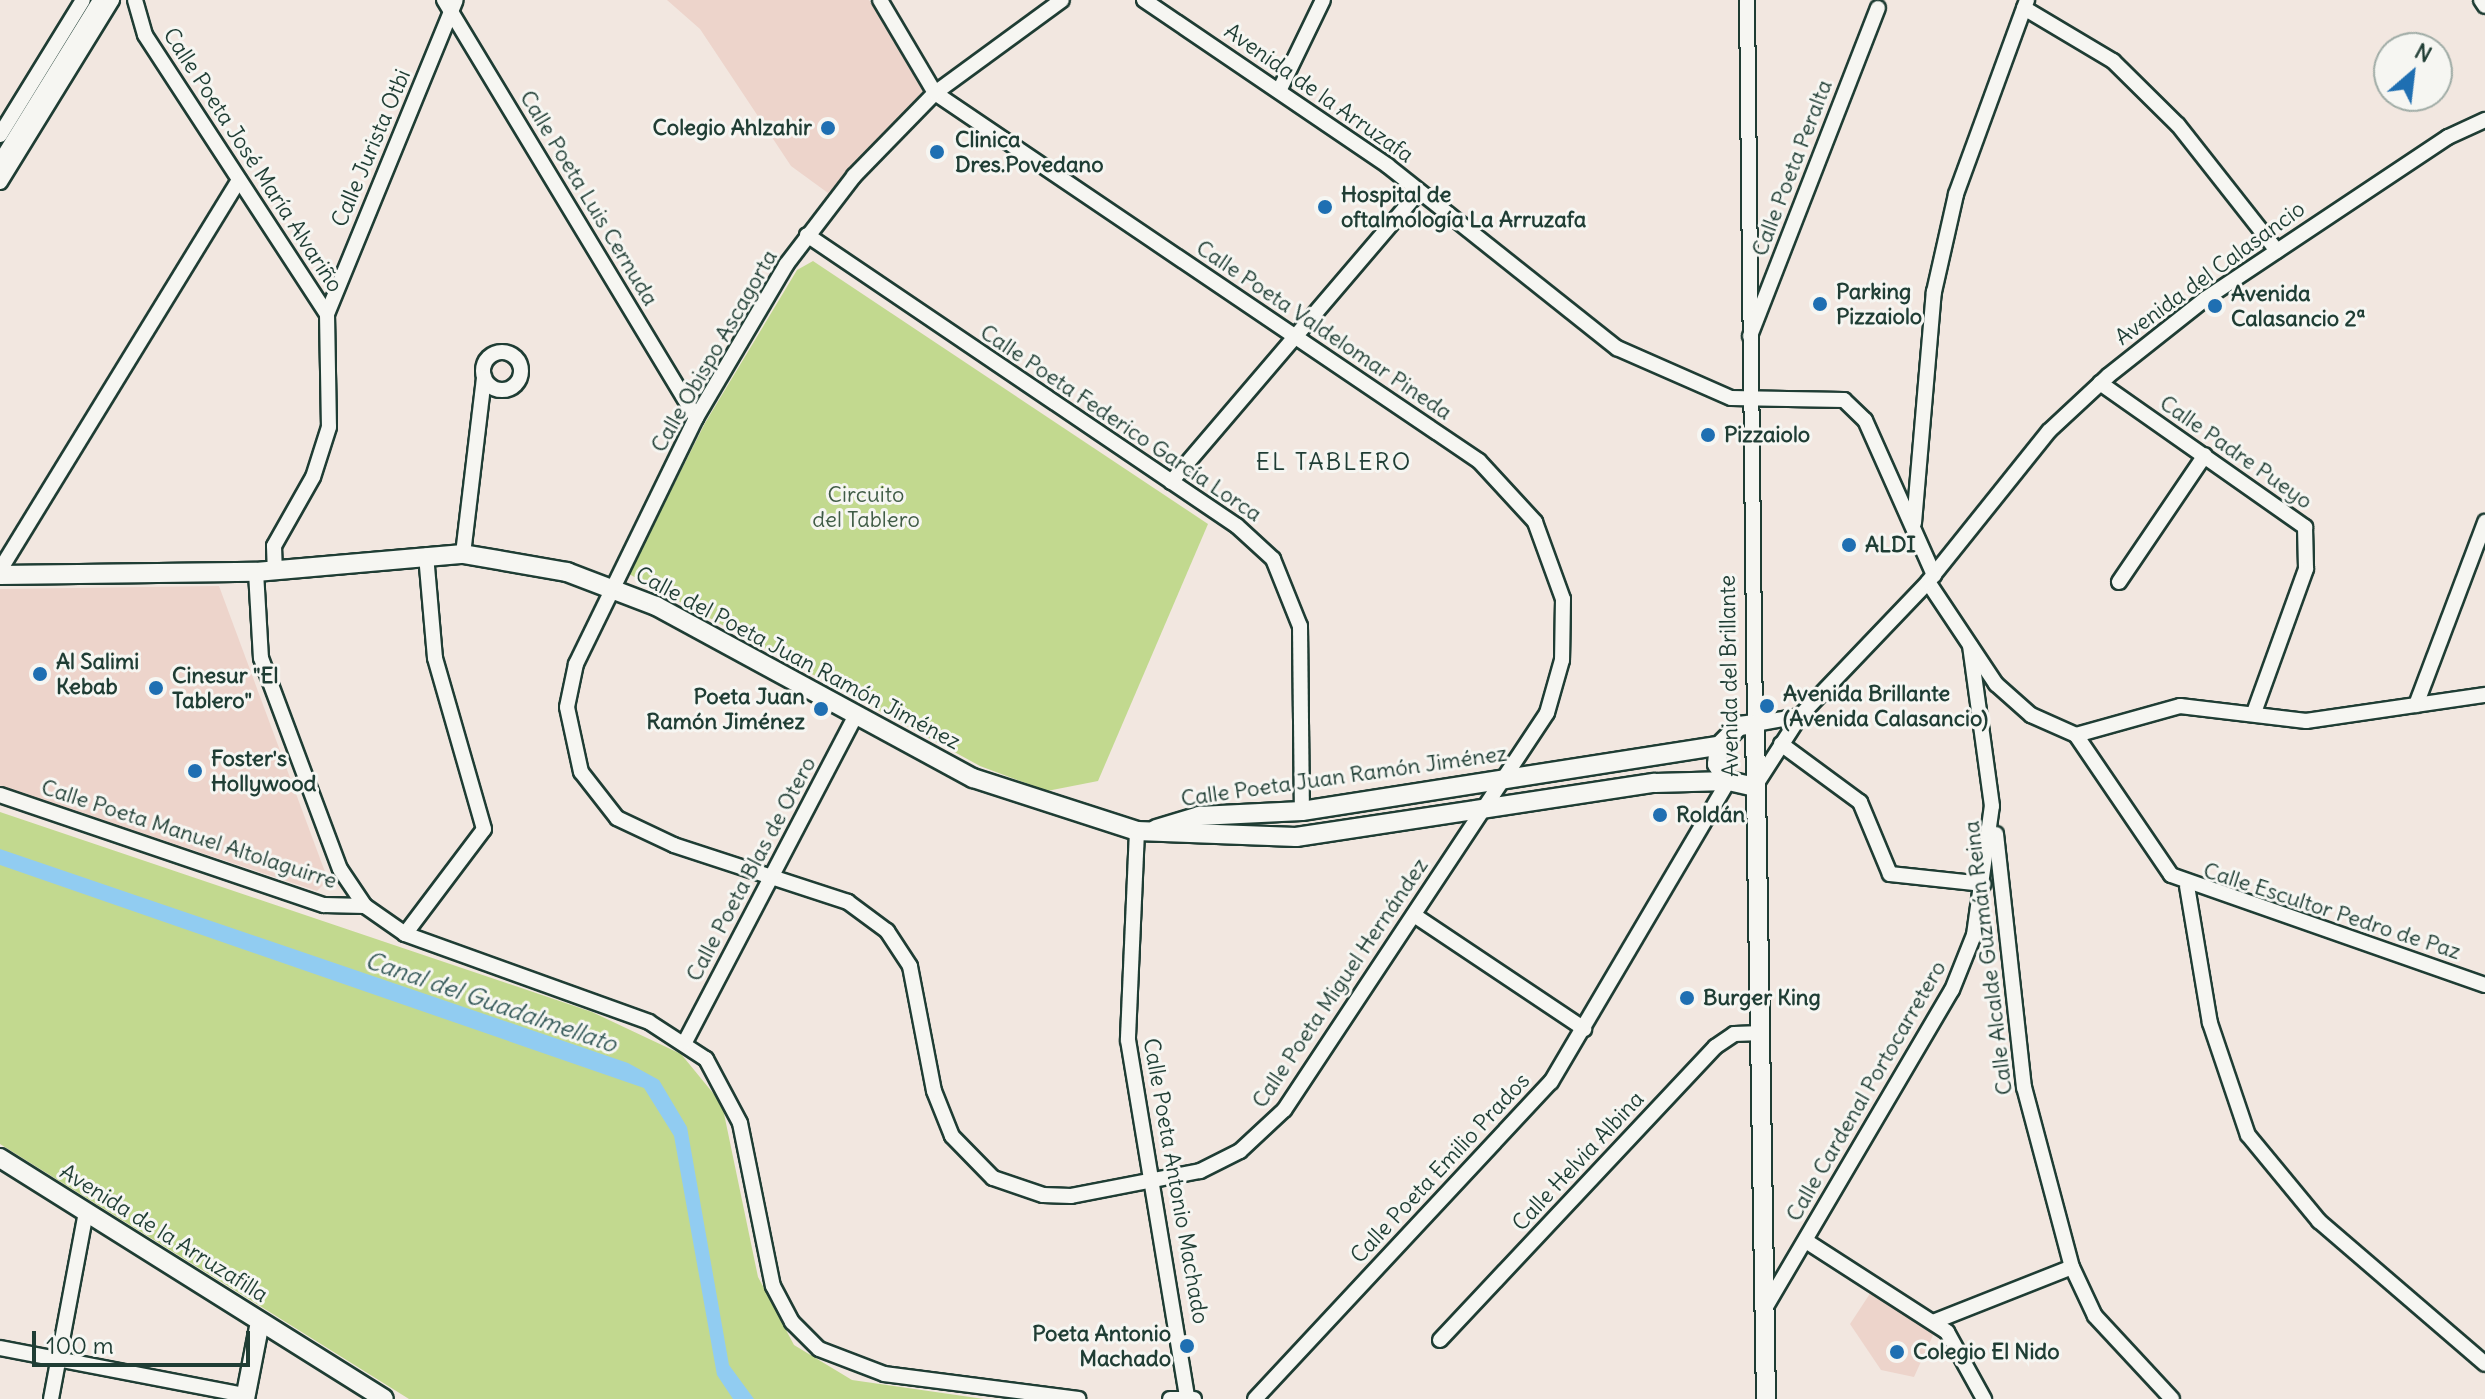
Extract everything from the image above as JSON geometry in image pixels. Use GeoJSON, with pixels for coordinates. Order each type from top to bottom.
{"type":"FeatureCollection","features":[{"type":"Feature","properties":{"kind":"main road","name":"Calle del Poeta Juan Ramón Jiménez"},"geometry":{"type":"LineString","coordinates":[[0,572],[256,572],[463,554],[614,587],[985,783],[1137,831]]}},
{"type":"Feature","properties":{"kind":"main road"},"geometry":{"type":"LineString","coordinates":[[1728,781],[1717,764],[1719,746],[1739,726],[1755,724]]}},
{"type":"Feature","properties":{"kind":"main road","name":"Avenida del Brillante"},"geometry":{"type":"LineString","coordinates":[[1755,724],[1766,1399]]}},
{"type":"Feature","properties":{"kind":"main road","name":"Calle Poeta Juan Ramón Jiménez"},"geometry":{"type":"LineString","coordinates":[[1137,831],[1199,816],[1302,811],[1719,746]]}},
{"type":"Feature","properties":{"kind":"main road","name":"Calle Poeta Juan Ramón Jiménez"},"geometry":{"type":"LineString","coordinates":[[1137,831],[1296,837],[1696,778],[1755,787]]}},
{"type":"Feature","properties":{"kind":"main road","name":"Avenida de la Arruzafilla"},"geometry":{"type":"LineString","coordinates":[[0,1158],[384,1399]]}},
{"type":"Feature","properties":{"kind":"main road"},"geometry":{"type":"LineString","coordinates":[[245,1397],[260,1322]]}},
{"type":"Feature","properties":{"kind":"street"},"geometry":{"type":"LineString","coordinates":[[0,135],[83,0]]}},
{"type":"Feature","properties":{"kind":"street"},"geometry":{"type":"LineString","coordinates":[[0,162],[100,0]]}},
{"type":"Feature","properties":{"kind":"street"},"geometry":{"type":"LineString","coordinates":[[0,182],[112,0]]}},
{"type":"Feature","properties":{"kind":"street","name":"Calle Poeta José María Alvariño"},"geometry":{"type":"LineString","coordinates":[[135,0],[145,35],[327,314],[329,427],[313,477],[274,546],[275,571]]}},
{"type":"Feature","properties":{"kind":"street","name":"Calle Poeta Valdelomar Pineda"},"geometry":{"type":"LineString","coordinates":[[880,0],[935,93],[1479,461],[1511,491],[1547,544],[1563,599],[1562,660],[1547,713],[1487,810]]}},
{"type":"Feature","properties":{"kind":"street","name":"Calle Obispo Ascagorta"},"geometry":{"type":"LineString","coordinates":[[614,587],[696,418],[807,235],[935,93],[1062,0]]}},
{"type":"Feature","properties":{"kind":"street","name":"Avenida de la Arruzafa"},"geometry":{"type":"LineString","coordinates":[[1144,0],[1279,91],[1419,192],[1600,339],[1747,399]]}},
{"type":"Feature","properties":{"kind":"street"},"geometry":{"type":"LineString","coordinates":[[1279,91],[1323,0]]}},
{"type":"Feature","properties":{"kind":"street","name":"Avenida del Brillante"},"geometry":{"type":"LineString","coordinates":[[1747,0],[1747,399],[1755,724]]}},
{"type":"Feature","properties":{"kind":"street"},"geometry":{"type":"LineString","coordinates":[[2481,0],[2485,6]]}},
{"type":"Feature","properties":{"kind":"street","name":"Calle Jurista Otbi"},"geometry":{"type":"LineString","coordinates":[[327,314],[450,3]]}},
{"type":"Feature","properties":{"kind":"street","name":"Calle Poeta Luis Cernuda"},"geometry":{"type":"LineString","coordinates":[[450,3],[696,418]]}},
{"type":"Feature","properties":{"kind":"street"},"geometry":{"type":"LineString","coordinates":[[1914,532],[1911,500],[1934,292],[1956,194],[2025,4],[2113,61],[2178,125],[2277,251]]}},
{"type":"Feature","properties":{"kind":"street","name":"Calle Poeta Peralta"},"geometry":{"type":"LineString","coordinates":[[1747,344],[1878,8]]}},
{"type":"Feature","properties":{"kind":"street","name":"Avenida del Calasancio"},"geometry":{"type":"LineString","coordinates":[[1755,787],[1800,716],[1931,578],[2049,431],[2100,383],[2160,331],[2277,251],[2485,120]]}},
{"type":"Feature","properties":{"kind":"street"},"geometry":{"type":"LineString","coordinates":[[0,572],[239,180]]}},
{"type":"Feature","properties":{"kind":"street"},"geometry":{"type":"LineString","coordinates":[[1171,482],[1419,192]]}},
{"type":"Feature","properties":{"kind":"street","name":"Calle Poeta Federico García Lorca"},"geometry":{"type":"LineString","coordinates":[[807,235],[1250,536],[1294,598],[1301,640],[1302,811]]}},
{"type":"Feature","properties":{"kind":"street"},"geometry":{"type":"LineString","coordinates":[[463,554],[484,377]]}},
{"type":"Feature","properties":{"kind":"street","name":"Calle Padre Pueyo"},"geometry":{"type":"LineString","coordinates":[[2100,383],[2298,519],[2310,541],[2254,713]]}},
{"type":"Feature","properties":{"kind":"street","name":"Calle Escultor Pedro de Paz"},"geometry":{"type":"LineString","coordinates":[[1747,399],[1844,400],[1865,420],[1931,578],[1970,646],[2013,701],[2076,735],[2171,875],[2187,886],[2485,985]]}},
{"type":"Feature","properties":{"kind":"street"},"geometry":{"type":"LineString","coordinates":[[2119,582],[2205,455]]}},
{"type":"Feature","properties":{"kind":"street"},"geometry":{"type":"LineString","coordinates":[[2416,705],[2485,522]]}},
{"type":"Feature","properties":{"kind":"street"},"geometry":{"type":"LineString","coordinates":[[405,934],[484,829],[435,658],[426,555]]}},
{"type":"Feature","properties":{"kind":"street"},"geometry":{"type":"LineString","coordinates":[[256,572],[261,658],[340,869],[365,906],[405,934],[614,1006],[685,1042],[717,1071],[734,1104],[773,1286],[805,1337],[866,1370],[1078,1399]]}},
{"type":"Feature","properties":{"kind":"street","name":"Calle Poeta Miguel Hernández"},"geometry":{"type":"LineString","coordinates":[[614,587],[569,689],[568,728],[581,772],[596,798],[644,834],[848,902],[901,950],[941,1113],[993,1178],[1043,1195],[1153,1181],[1220,1163],[1272,1123],[1487,810]]}},
{"type":"Feature","properties":{"kind":"street","name":"Calle Cardenal Portocarretero"},"geometry":{"type":"LineString","coordinates":[[1764,1310],[1952,990],[1978,914],[1992,806],[1970,646]]}},
{"type":"Feature","properties":{"kind":"street"},"geometry":{"type":"LineString","coordinates":[[2076,735],[2180,706],[2339,720],[2485,695]]}},
{"type":"Feature","properties":{"kind":"street","name":"Calle Poeta Blas de Otero"},"geometry":{"type":"LineString","coordinates":[[685,1042],[856,715]]}},
{"type":"Feature","properties":{"kind":"street"},"geometry":{"type":"LineString","coordinates":[[1755,724],[1800,716]]}},
{"type":"Feature","properties":{"kind":"street"},"geometry":{"type":"LineString","coordinates":[[1781,744],[1860,802],[1890,874],[1983,884]]}},
{"type":"Feature","properties":{"kind":"street","name":"Calle Poeta Emilio Prados"},"geometry":{"type":"LineString","coordinates":[[1255,1399],[1527,1113],[1584,1029],[1728,781]]}},
{"type":"Feature","properties":{"kind":"street","name":"Calle Poeta Manuel Altolaguirre"},"geometry":{"type":"LineString","coordinates":[[0,795],[324,905],[365,906]]}},
{"type":"Feature","properties":{"kind":"street","name":"Calle Alcalde Guzmán Reina"},"geometry":{"type":"LineString","coordinates":[[1992,806],[2024,1087],[2072,1267],[2095,1316],[2172,1399]]}},
{"type":"Feature","properties":{"kind":"street","name":"Calle Poeta Antonio Machado"},"geometry":{"type":"LineString","coordinates":[[1137,831],[1128,1029],[1191,1397]]}},
{"type":"Feature","properties":{"kind":"street"},"geometry":{"type":"LineString","coordinates":[[2187,886],[2215,1045],[2248,1135],[2319,1221],[2485,1364]]}},
{"type":"Feature","properties":{"kind":"street"},"geometry":{"type":"LineString","coordinates":[[1978,914],[2005,915]]}},
{"type":"Feature","properties":{"kind":"street"},"geometry":{"type":"LineString","coordinates":[[1414,915],[1584,1029]]}},
{"type":"Feature","properties":{"kind":"street","name":"Calle Helvia Albina"},"geometry":{"type":"LineString","coordinates":[[1440,1340],[1715,1047],[1734,1034],[1760,1033]]}},
{"type":"Feature","properties":{"kind":"street"},"geometry":{"type":"LineString","coordinates":[[51,1399],[86,1212]]}},
{"type":"Feature","properties":{"kind":"street"},"geometry":{"type":"LineString","coordinates":[[1806,1241],[1947,1332],[1984,1399]]}},
{"type":"Feature","properties":{"kind":"street"},"geometry":{"type":"LineString","coordinates":[[1933,1322],[2072,1267]]}},
{"type":"Feature","properties":{"kind":"street"},"geometry":{"type":"LineString","coordinates":[[0,1348],[245,1397]]}},
{"type":"Feature","properties":{"kind":"street"},"geometry":{"type":"LineString","coordinates":[[1170,1399],[1191,1397]]}},
{"type":"Feature","properties":{"kind":"shaded area","name":"Colegio Ahlzahir"},"geometry":{"type":"Polygon","coordinates":[[[667,0],[869,0],[925,90],[828,193],[791,166],[700,29],[667,0]]]}},
{"type":"Feature","properties":{"kind":"shaded area"},"geometry":{"type":"Polygon","coordinates":[[[219,586],[328,880],[317,891],[0,786],[0,589],[219,586]]]}},
{"type":"Feature","properties":{"kind":"shaded area","name":"Colegio El Nido"},"geometry":{"type":"Polygon","coordinates":[[[1871,1292],[1934,1333],[1914,1377],[1881,1370],[1850,1324],[1871,1292]]]}},
{"type":"Feature","properties":{"kind":"green space","name":"Circuito del Tablero"},"geometry":{"type":"Polygon","coordinates":[[[813,261],[1208,524],[1098,781],[1047,791],[980,766],[629,574],[705,423],[797,270],[813,261]]]}},
{"type":"Feature","properties":{"kind":"green space"},"geometry":{"type":"Polygon","coordinates":[[[0,812],[592,1012],[681,1054],[722,1104],[758,1277],[794,1345],[852,1380],[984,1399],[409,1399],[0,1144],[0,812]]]}},
{"type":"Feature","properties":{"kind":"water"},"geometry":{"type":"Polygon","coordinates":[[[0,849],[628,1063],[659,1080],[687,1127],[729,1365],[754,1399],[733,1399],[717,1375],[674,1136],[644,1088],[0,865],[0,849]]]}},
{"type":"Feature","properties":{"kind":"place","name":"Colegio Ahlzahir"},"geometry":{"type":"Point","coordinates":[828,128]}},
{"type":"Feature","properties":{"kind":"place","name":"Clinica Dres.Povedano"},"geometry":{"type":"Point","coordinates":[937,152]}},
{"type":"Feature","properties":{"kind":"place","name":"Hospital de oftalmología La Arruzafa"},"geometry":{"type":"Point","coordinates":[1325,207]}},
{"type":"Feature","properties":{"kind":"place","name":"Parking Pizzaiolo"},"geometry":{"type":"Point","coordinates":[1820,304]}},
{"type":"Feature","properties":{"kind":"place","name":"Avenida Calasancio 2ª"},"geometry":{"type":"Point","coordinates":[2215,306]}},
{"type":"Feature","properties":{"kind":"place","name":"Pizzaiolo"},"geometry":{"type":"Point","coordinates":[1708,435]}},
{"type":"Feature","properties":{"kind":"place","name":"ALDI"},"geometry":{"type":"Point","coordinates":[1849,545]}},
{"type":"Feature","properties":{"kind":"place","name":"Al Salimi Kebab"},"geometry":{"type":"Point","coordinates":[40,674]}},
{"type":"Feature","properties":{"kind":"place","name":"Cinesur \"El Tablero\""},"geometry":{"type":"Point","coordinates":[156,688]}},
{"type":"Feature","properties":{"kind":"place","name":"Avenida Brillante (Avenida Calasancio)"},"geometry":{"type":"Point","coordinates":[1767,706]}},
{"type":"Feature","properties":{"kind":"place","name":"Poeta Juan Ramón Jiménez"},"geometry":{"type":"Point","coordinates":[821,709]}},
{"type":"Feature","properties":{"kind":"place","name":"Foster's Hollywood"},"geometry":{"type":"Point","coordinates":[195,771]}},
{"type":"Feature","properties":{"kind":"place","name":"Roldán"},"geometry":{"type":"Point","coordinates":[1660,815]}},
{"type":"Feature","properties":{"kind":"place","name":"Burger King"},"geometry":{"type":"Point","coordinates":[1687,998]}},
{"type":"Feature","properties":{"kind":"place","name":"Poeta Antonio Machado"},"geometry":{"type":"Point","coordinates":[1187,1346]}},
{"type":"Feature","properties":{"kind":"place","name":"Colegio El Nido"},"geometry":{"type":"Point","coordinates":[1897,1352]}},
{"type":"Feature","properties":{"kind":"district","name":"EL TABLERO"},"geometry":{"type":"Point","coordinates":[1334,462]}},
{"type":"Feature","properties":{"kind":"water label","name":"Canal del Guadalmellato"},"geometry":{"type":"Point","coordinates":[491,1002]}}]}
